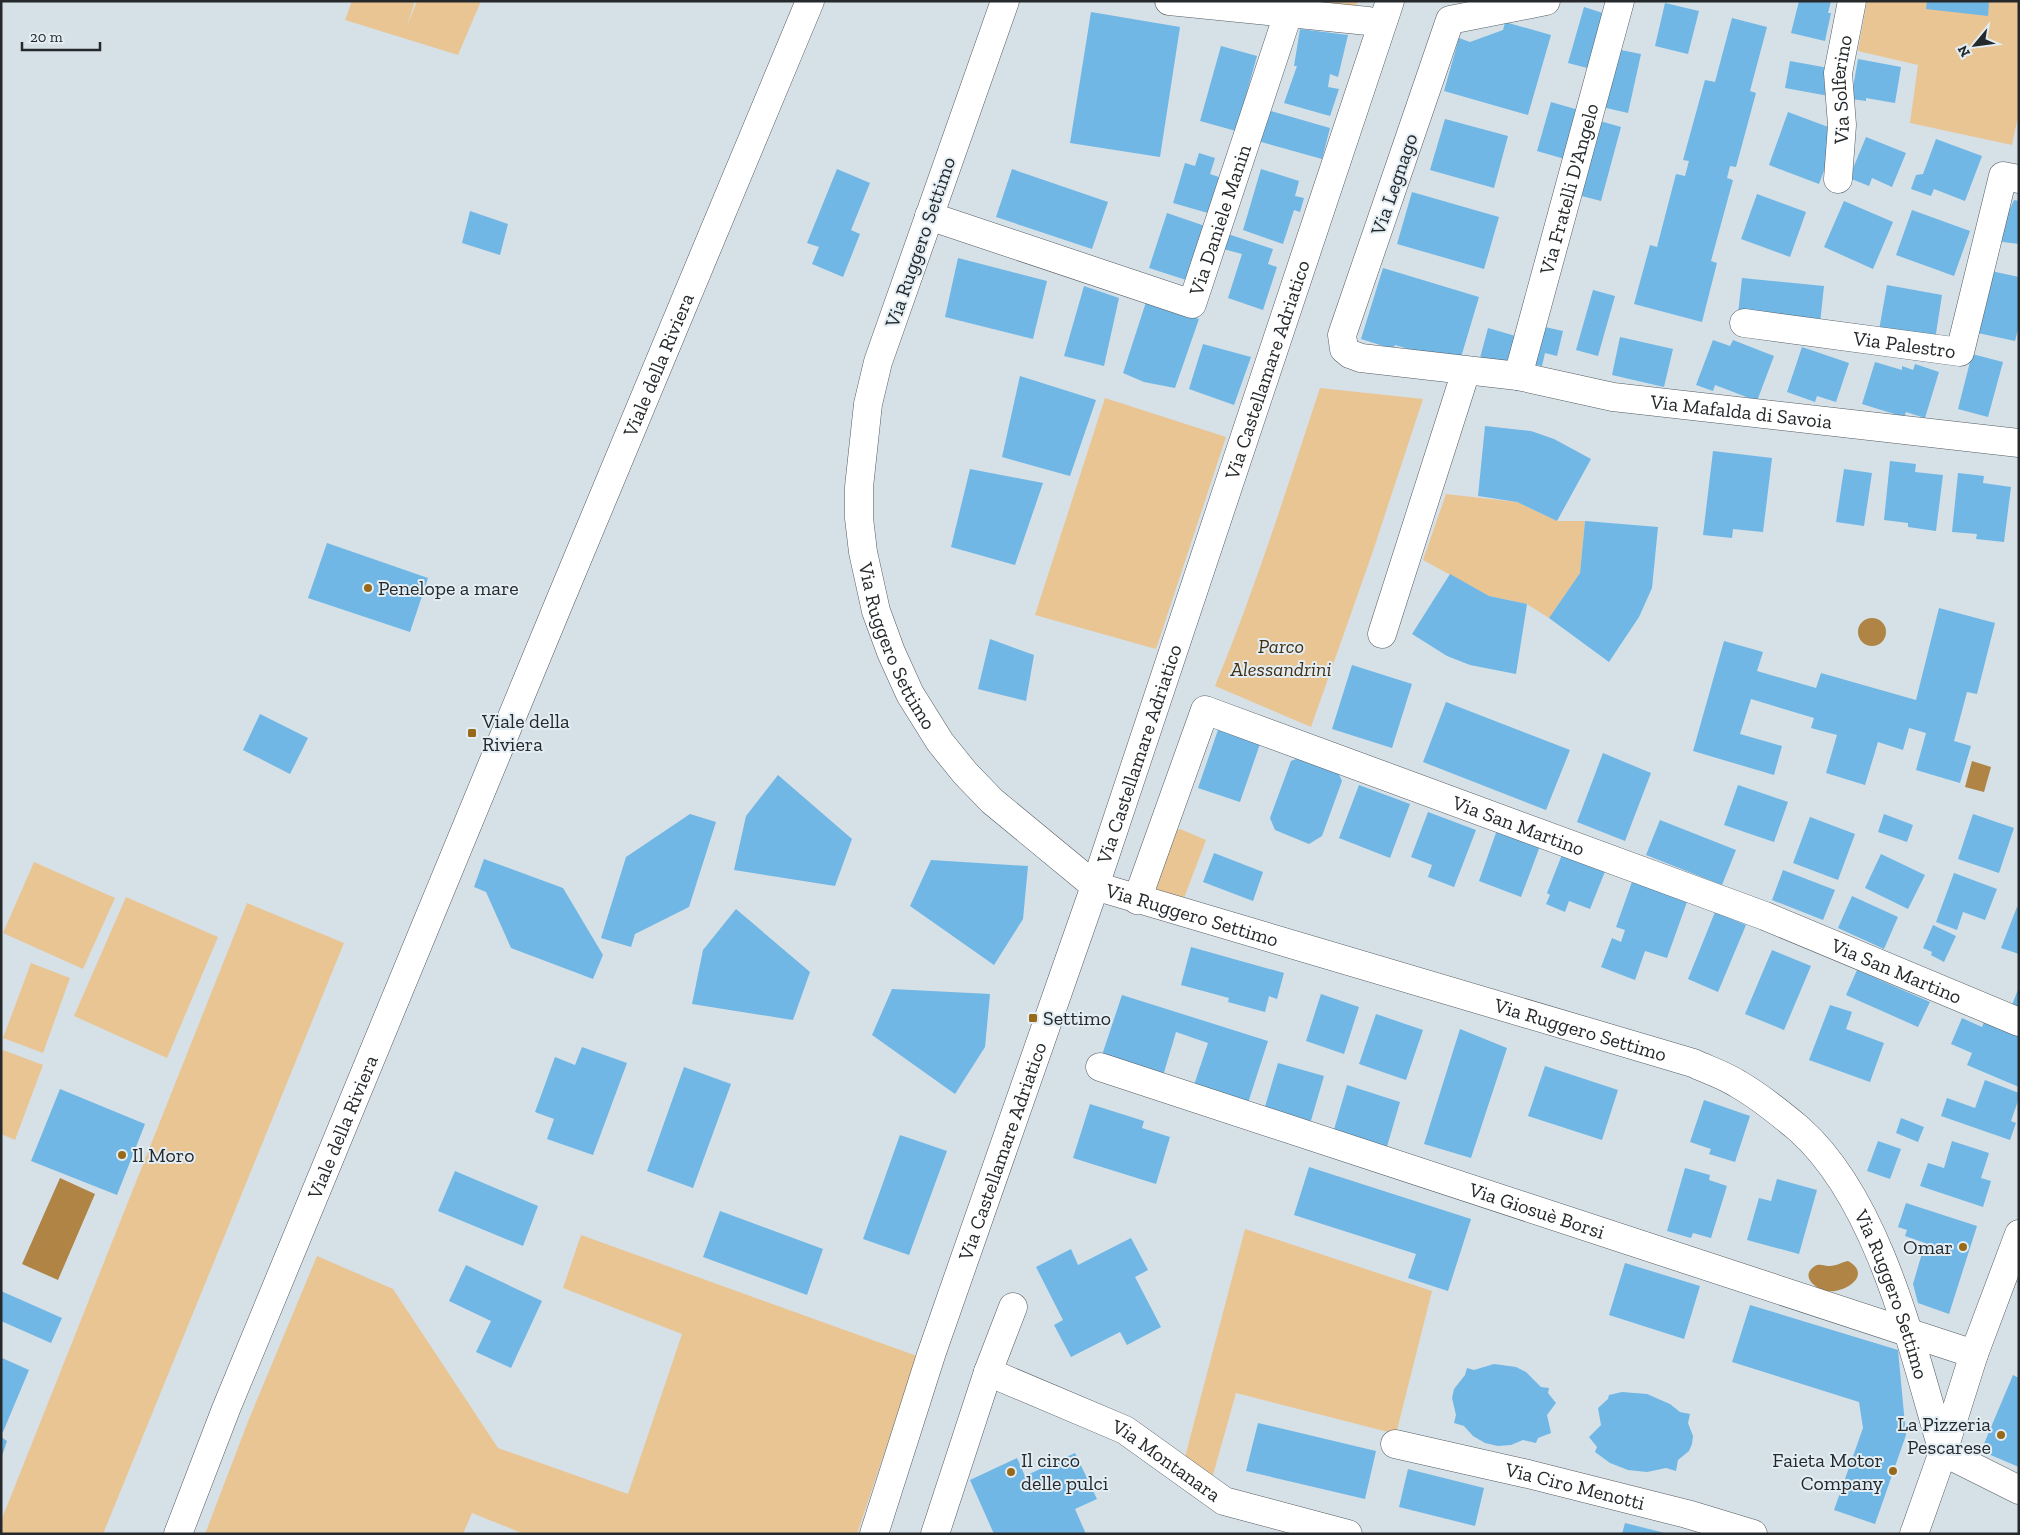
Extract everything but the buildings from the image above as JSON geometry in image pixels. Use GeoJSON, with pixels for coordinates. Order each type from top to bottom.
{"type":"FeatureCollection","features":[{"type":"Feature","properties":{"kind":"street","name":"Viale della Riviera"},"geometry":{"type":"LineString","coordinates":[[178,1534],[237,1382],[810,1]]}},
{"type":"Feature","properties":{"kind":"street","name":"Via Ruggero Settimo"},"geometry":{"type":"LineString","coordinates":[[1005,1],[878,362],[868,404],[860,487],[859,518],[863,552],[876,611],[891,652],[910,694],[940,742],[965,773],[992,801],[1095,886],[1137,900],[1693,1063],[1755,1094],[1799,1129],[1823,1155],[1848,1191],[1870,1232],[1907,1331],[1943,1452]]}},
{"type":"Feature","properties":{"kind":"street"},"geometry":{"type":"LineString","coordinates":[[1169,1],[1368,22]]}},
{"type":"Feature","properties":{"kind":"street","name":"Via Castellamare Adriatico"},"geometry":{"type":"LineString","coordinates":[[874,1534],[931,1355],[1095,886],[1390,1]]}},
{"type":"Feature","properties":{"kind":"street","name":"Via Legnago"},"geometry":{"type":"LineString","coordinates":[[1344,349],[1342,335],[1450,20],[1546,1]]}},
{"type":"Feature","properties":{"kind":"street","name":"Via Fratelli D'Angelo"},"geometry":{"type":"LineString","coordinates":[[1518,376],[1620,1]]}},
{"type":"Feature","properties":{"kind":"street","name":"Via Solferino"},"geometry":{"type":"LineString","coordinates":[[1838,179],[1842,125],[1838,73],[1852,1]]}},
{"type":"Feature","properties":{"kind":"street","name":"Via Daniele Manin"},"geometry":{"type":"LineString","coordinates":[[929,216],[1192,304],[1288,14]]}},
{"type":"Feature","properties":{"kind":"street","name":"Via Palestro"},"geometry":{"type":"LineString","coordinates":[[1744,323],[1960,352],[2004,176],[2019,179]]}},
{"type":"Feature","properties":{"kind":"street","name":"Via Mafalda di Savoia"},"geometry":{"type":"LineString","coordinates":[[1344,349],[1350,354],[1362,358],[1518,376],[1613,397],[2019,443]]}},
{"type":"Feature","properties":{"kind":"street"},"geometry":{"type":"LineString","coordinates":[[1382,634],[1466,371]]}},
{"type":"Feature","properties":{"kind":"street","name":"Via San Martino"},"geometry":{"type":"LineString","coordinates":[[1137,900],[1205,710],[1765,916],[2019,1022]]}},
{"type":"Feature","properties":{"kind":"street","name":"Via Giosuè Borsi"},"geometry":{"type":"LineString","coordinates":[[1100,1067],[1974,1354]]}},
{"type":"Feature","properties":{"kind":"street"},"geometry":{"type":"LineString","coordinates":[[1914,1534],[1943,1452],[1974,1354],[2011,1282],[2019,1234]]}},
{"type":"Feature","properties":{"kind":"street"},"geometry":{"type":"LineString","coordinates":[[935,1534],[988,1372],[1013,1307]]}},
{"type":"Feature","properties":{"kind":"street","name":"Via Montanara"},"geometry":{"type":"LineString","coordinates":[[988,1372],[1125,1430],[1224,1501],[1348,1534]]}},
{"type":"Feature","properties":{"kind":"street","name":"Via Ciro Menotti"},"geometry":{"type":"LineString","coordinates":[[1395,1444],[1528,1474],[1687,1514],[1753,1534]]}},
{"type":"Feature","properties":{"kind":"street"},"geometry":{"type":"LineString","coordinates":[[1943,1452],[2019,1490]]}},
{"type":"Feature","properties":{"kind":"green space"},"geometry":{"type":"Polygon","coordinates":[[[352,1],[415,1],[407,26],[417,1],[481,1],[458,55],[345,20],[352,1]]]}},
{"type":"Feature","properties":{"kind":"green space"},"geometry":{"type":"Polygon","coordinates":[[[1317,1],[1358,1],[1356,6],[1317,1]]]}},
{"type":"Feature","properties":{"kind":"green space"},"geometry":{"type":"Polygon","coordinates":[[[1867,1],[2019,1],[2019,112],[2012,145],[1910,123],[1918,65],[1858,51],[1867,1]]]}},
{"type":"Feature","properties":{"kind":"green space","name":"Parco Alessandrini"},"geometry":{"type":"Polygon","coordinates":[[[1320,388],[1423,399],[1372,554],[1311,727],[1215,686],[1257,575],[1320,388]]]}},
{"type":"Feature","properties":{"kind":"green space"},"geometry":{"type":"Polygon","coordinates":[[[1105,398],[1226,437],[1156,649],[1035,615],[1105,398]]]}},
{"type":"Feature","properties":{"kind":"green space"},"geometry":{"type":"Polygon","coordinates":[[[1446,494],[1517,502],[1557,521],[1585,521],[1580,573],[1549,618],[1527,604],[1489,596],[1423,560],[1446,494]]]}},
{"type":"Feature","properties":{"kind":"green space"},"geometry":{"type":"Polygon","coordinates":[[[1180,829],[1206,840],[1184,898],[1159,891],[1154,885],[1170,833],[1180,829]]]}},
{"type":"Feature","properties":{"kind":"green space"},"geometry":{"type":"Polygon","coordinates":[[[34,862],[115,898],[83,969],[3,933],[34,862]]]}},
{"type":"Feature","properties":{"kind":"green space"},"geometry":{"type":"Polygon","coordinates":[[[126,897],[218,937],[167,1058],[74,1016],[126,897]]]}},
{"type":"Feature","properties":{"kind":"green space"},"geometry":{"type":"Polygon","coordinates":[[[247,903],[344,943],[103,1534],[1,1534],[1,1521],[247,903]]]}},
{"type":"Feature","properties":{"kind":"green space"},"geometry":{"type":"Polygon","coordinates":[[[31,963],[70,978],[43,1053],[3,1038],[31,963]]]}},
{"type":"Feature","properties":{"kind":"green space"},"geometry":{"type":"Polygon","coordinates":[[[3,1050],[43,1065],[15,1140],[1,1134],[1,1055],[3,1050]]]}},
{"type":"Feature","properties":{"kind":"green space"},"geometry":{"type":"Polygon","coordinates":[[[1245,1229],[1432,1291],[1396,1434],[1236,1393],[1211,1482],[1185,1457],[1245,1229]]]}},
{"type":"Feature","properties":{"kind":"green space"},"geometry":{"type":"Polygon","coordinates":[[[581,1235],[917,1356],[857,1534],[524,1534],[472,1513],[463,1534],[205,1534],[249,1419],[317,1256],[393,1289],[498,1448],[628,1494],[682,1334],[563,1288],[581,1235]]]}},
{"type":"Feature","properties":{"kind":"shaded area"},"geometry":{"type":"Polygon","coordinates":[[[1872,618],[1882,622],[1886,632],[1882,642],[1872,646],[1862,642],[1858,632],[1862,622],[1872,618]]]}},
{"type":"Feature","properties":{"kind":"shaded area"},"geometry":{"type":"Polygon","coordinates":[[[1972,761],[1991,767],[1984,792],[1965,787],[1972,761]]]}},
{"type":"Feature","properties":{"kind":"shaded area"},"geometry":{"type":"Polygon","coordinates":[[[60,1178],[95,1194],[58,1280],[22,1264],[60,1178]]]}},
{"type":"Feature","properties":{"kind":"shaded area"},"geometry":{"type":"Polygon","coordinates":[[[1848,1261],[1855,1266],[1858,1272],[1857,1277],[1854,1282],[1842,1289],[1835,1291],[1823,1290],[1814,1285],[1809,1278],[1810,1270],[1817,1265],[1832,1266],[1848,1261]]]}},
{"type":"Feature","properties":{"kind":"place","name":"Penelope a mare"},"geometry":{"type":"Point","coordinates":[368,588]}},
{"type":"Feature","properties":{"kind":"place","name":"Viale della Riviera"},"geometry":{"type":"Point","coordinates":[472,733]}},
{"type":"Feature","properties":{"kind":"place","name":"Settimo"},"geometry":{"type":"Point","coordinates":[1033,1018]}},
{"type":"Feature","properties":{"kind":"place","name":"Il Moro"},"geometry":{"type":"Point","coordinates":[122,1155]}},
{"type":"Feature","properties":{"kind":"place","name":"Omar"},"geometry":{"type":"Point","coordinates":[1963,1247]}},
{"type":"Feature","properties":{"kind":"place","name":"La Pizzeria Pescarese"},"geometry":{"type":"Point","coordinates":[2001,1435]}},
{"type":"Feature","properties":{"kind":"place","name":"Faieta Motor Company"},"geometry":{"type":"Point","coordinates":[1893,1471]}},
{"type":"Feature","properties":{"kind":"place","name":"Il circo delle pulci"},"geometry":{"type":"Point","coordinates":[1011,1472]}}]}
